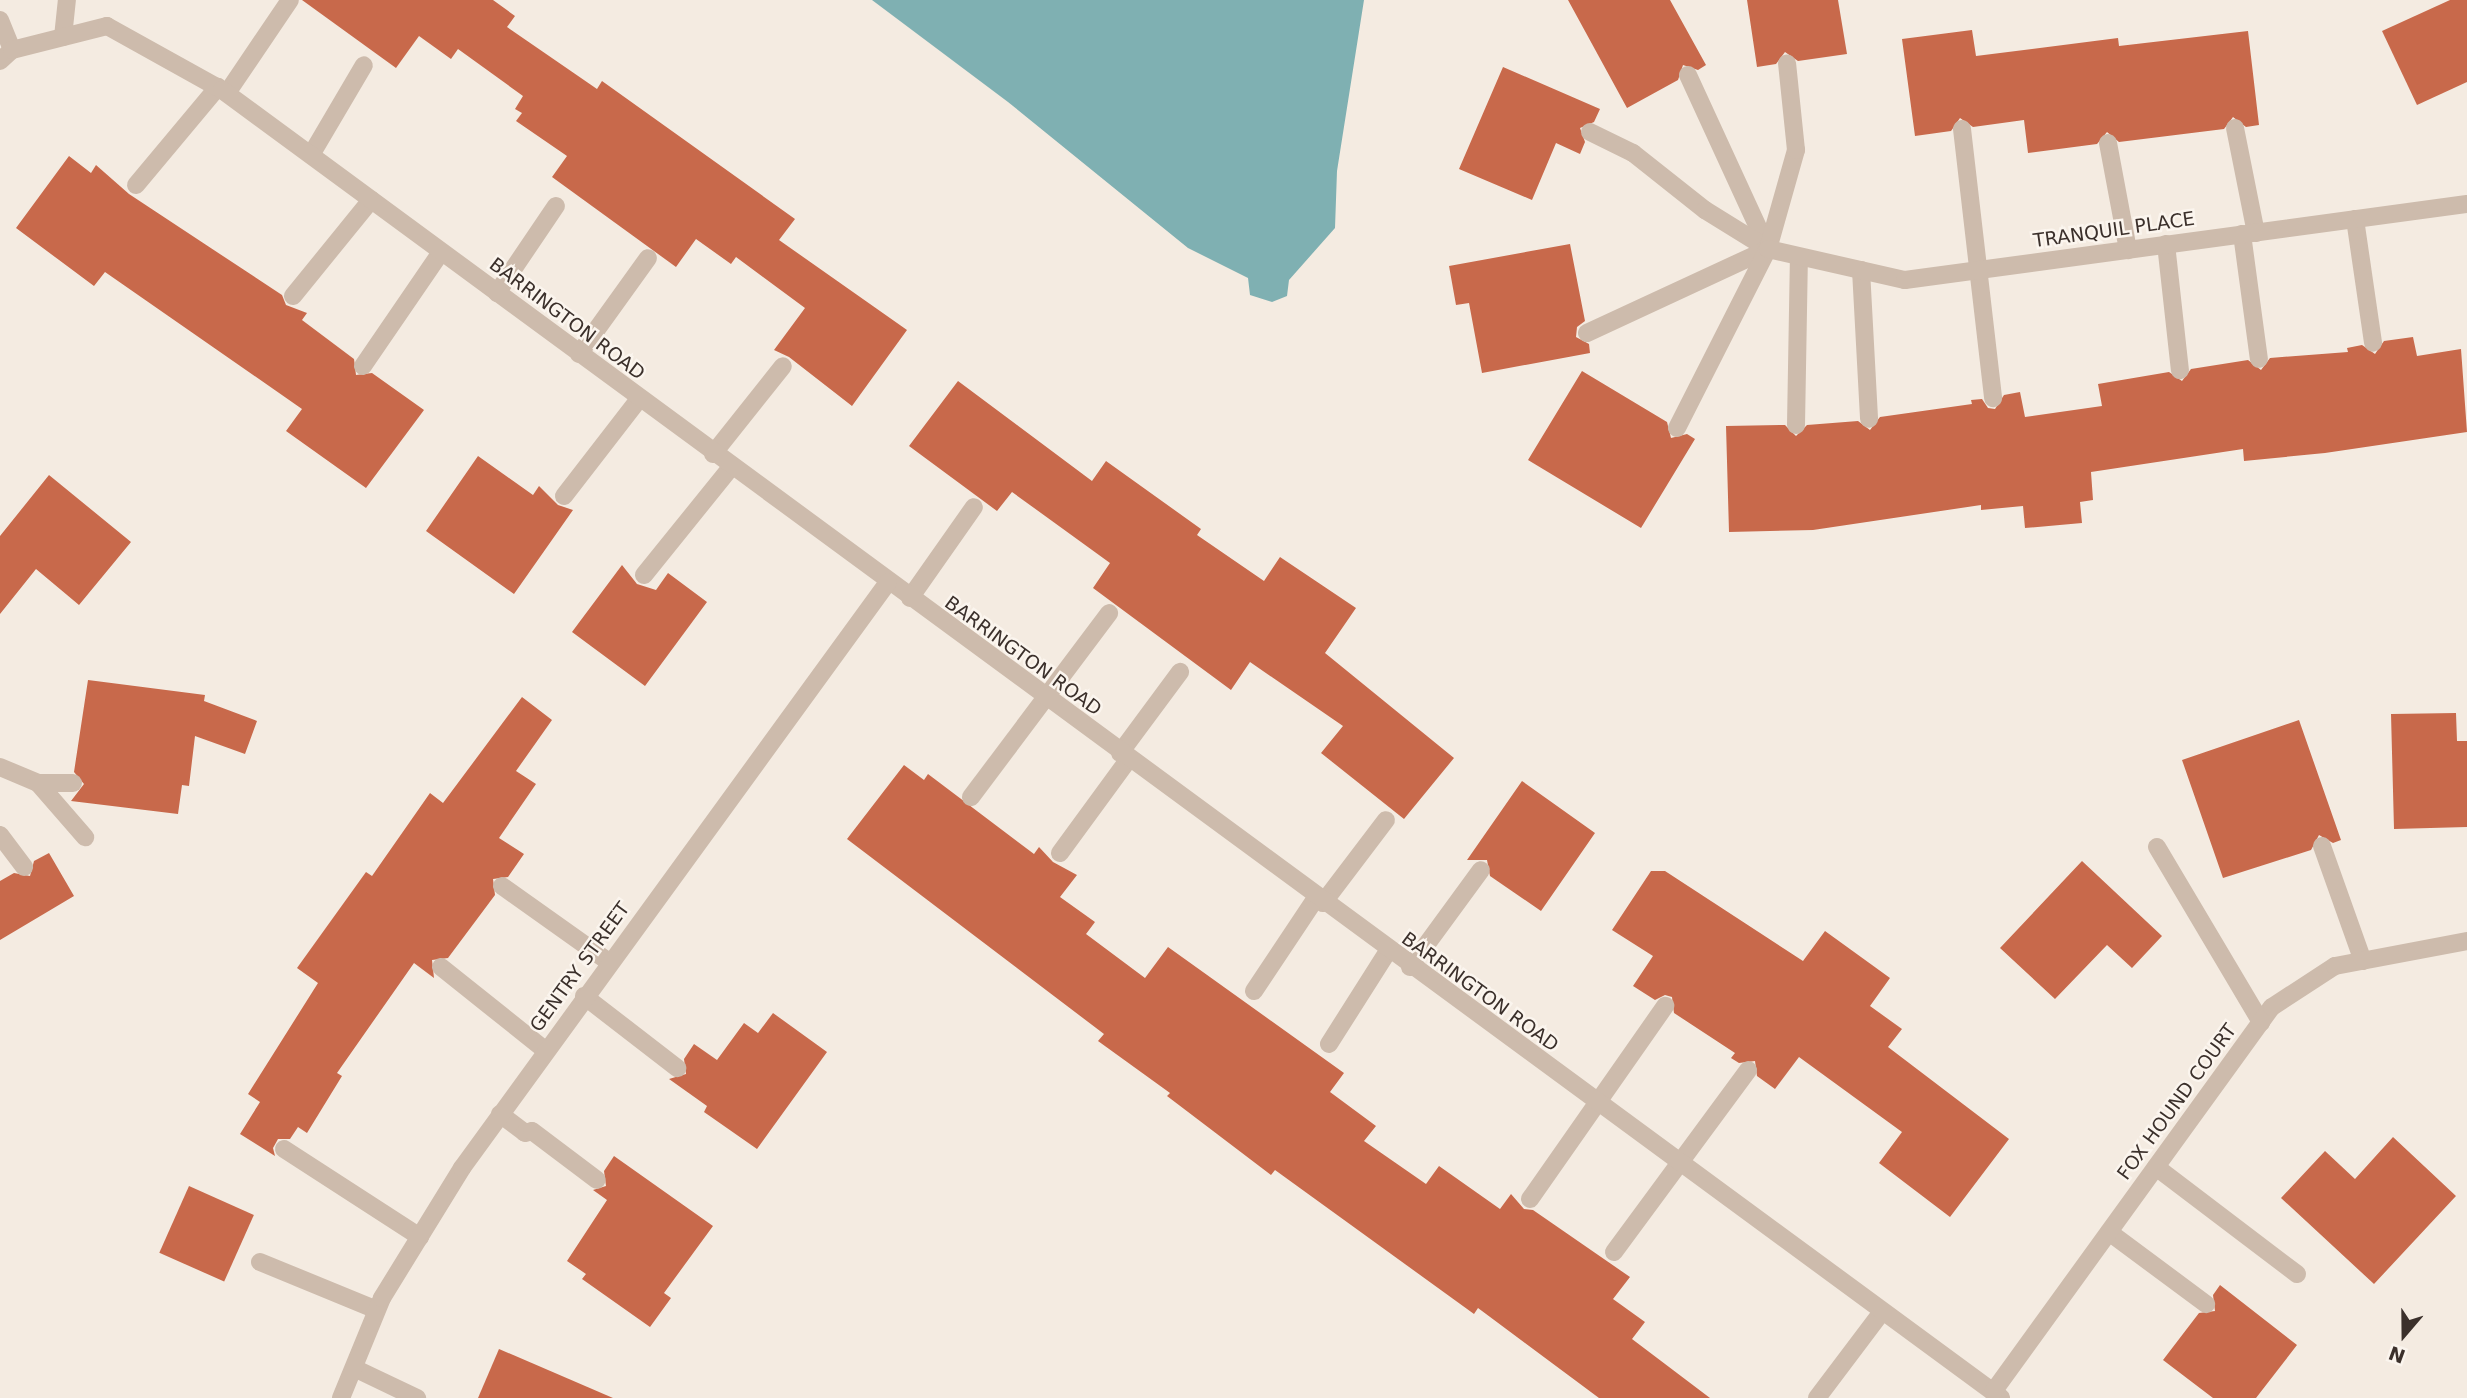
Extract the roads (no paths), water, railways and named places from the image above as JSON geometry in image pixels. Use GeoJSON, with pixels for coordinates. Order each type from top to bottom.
{"type":"FeatureCollection","features":[{"type":"Feature","properties":{"kind":"street"},"geometry":{"type":"LineString","coordinates":[[63,37],[67,0]]}},
{"type":"Feature","properties":{"kind":"street"},"geometry":{"type":"LineString","coordinates":[[136,185],[222,90],[290,0]]}},
{"type":"Feature","properties":{"kind":"street"},"geometry":{"type":"LineString","coordinates":[[0,20],[6,55]]}},
{"type":"Feature","properties":{"kind":"street","name":"BARRINGTON ROAD"},"geometry":{"type":"LineString","coordinates":[[6,55],[107,26],[222,90],[1597,1105],[1997,1395]]}},
{"type":"Feature","properties":{"kind":"street"},"geometry":{"type":"LineString","coordinates":[[1676,428],[1768,250],[1796,150],[1787,63]]}},
{"type":"Feature","properties":{"kind":"street"},"geometry":{"type":"LineString","coordinates":[[311,155],[364,65]]}},
{"type":"Feature","properties":{"kind":"street"},"geometry":{"type":"LineString","coordinates":[[1688,75],[1768,250]]}},
{"type":"Feature","properties":{"kind":"street"},"geometry":{"type":"LineString","coordinates":[[2235,128],[2249,233],[2259,359]]}},
{"type":"Feature","properties":{"kind":"street"},"geometry":{"type":"LineString","coordinates":[[1962,129],[1993,398]]}},
{"type":"Feature","properties":{"kind":"street"},"geometry":{"type":"LineString","coordinates":[[1590,132],[1633,153],[1705,210],[1768,250]]}},
{"type":"Feature","properties":{"kind":"street"},"geometry":{"type":"LineString","coordinates":[[2108,143],[2127,250]]}},
{"type":"Feature","properties":{"kind":"street"},"geometry":{"type":"LineString","coordinates":[[293,296],[371,200]]}},
{"type":"Feature","properties":{"kind":"street","name":"TRANQUIL PLACE"},"geometry":{"type":"LineString","coordinates":[[1768,250],[1905,280],[2467,204]]}},
{"type":"Feature","properties":{"kind":"street"},"geometry":{"type":"LineString","coordinates":[[497,293],[556,206]]}},
{"type":"Feature","properties":{"kind":"street"},"geometry":{"type":"LineString","coordinates":[[2355,219],[2373,343]]}},
{"type":"Feature","properties":{"kind":"street"},"geometry":{"type":"LineString","coordinates":[[2166,244],[2180,370]]}},
{"type":"Feature","properties":{"kind":"street"},"geometry":{"type":"LineString","coordinates":[[1587,333],[1768,250]]}},
{"type":"Feature","properties":{"kind":"street"},"geometry":{"type":"LineString","coordinates":[[363,366],[441,252]]}},
{"type":"Feature","properties":{"kind":"street"},"geometry":{"type":"LineString","coordinates":[[1796,425],[1800,257]]}},
{"type":"Feature","properties":{"kind":"street"},"geometry":{"type":"LineString","coordinates":[[579,355],[648,258]]}},
{"type":"Feature","properties":{"kind":"street"},"geometry":{"type":"LineString","coordinates":[[1861,270],[1869,419]]}},
{"type":"Feature","properties":{"kind":"street"},"geometry":{"type":"LineString","coordinates":[[713,454],[783,366]]}},
{"type":"Feature","properties":{"kind":"street"},"geometry":{"type":"LineString","coordinates":[[564,496],[639,399]]}},
{"type":"Feature","properties":{"kind":"street"},"geometry":{"type":"LineString","coordinates":[[644,575],[731,467]]}},
{"type":"Feature","properties":{"kind":"street"},"geometry":{"type":"LineString","coordinates":[[910,598],[974,508]]}},
{"type":"Feature","properties":{"kind":"street","name":"GENTRY STREET"},"geometry":{"type":"LineString","coordinates":[[341,1398],[377,1310],[420,1237],[500,1114],[888,582]]}},
{"type":"Feature","properties":{"kind":"street"},"geometry":{"type":"LineString","coordinates":[[971,797],[1109,613]]}},
{"type":"Feature","properties":{"kind":"street"},"geometry":{"type":"LineString","coordinates":[[1060,853],[1180,672]]}},
{"type":"Feature","properties":{"kind":"street"},"geometry":{"type":"LineString","coordinates":[[0,767],[38,783],[73,783]]}},
{"type":"Feature","properties":{"kind":"street"},"geometry":{"type":"LineString","coordinates":[[38,783],[85,837]]}},
{"type":"Feature","properties":{"kind":"street"},"geometry":{"type":"LineString","coordinates":[[1254,991],[1320,900],[1386,820]]}},
{"type":"Feature","properties":{"kind":"street"},"geometry":{"type":"LineString","coordinates":[[0,835],[24,867]]}},
{"type":"Feature","properties":{"kind":"street"},"geometry":{"type":"LineString","coordinates":[[2322,846],[2363,961]]}},
{"type":"Feature","properties":{"kind":"street"},"geometry":{"type":"LineString","coordinates":[[2157,847],[2261,1022]]}},
{"type":"Feature","properties":{"kind":"street"},"geometry":{"type":"LineString","coordinates":[[1410,967],[1481,870]]}},
{"type":"Feature","properties":{"kind":"street"},"geometry":{"type":"LineString","coordinates":[[502,886],[609,962]]}},
{"type":"Feature","properties":{"kind":"street","name":"FOX HOUND COURT"},"geometry":{"type":"LineString","coordinates":[[1997,1395],[2109,1232],[2272,1007],[2335,966],[2467,941]]}},
{"type":"Feature","properties":{"kind":"street"},"geometry":{"type":"LineString","coordinates":[[1329,1045],[1388,951]]}},
{"type":"Feature","properties":{"kind":"street"},"geometry":{"type":"LineString","coordinates":[[441,967],[545,1050]]}},
{"type":"Feature","properties":{"kind":"street"},"geometry":{"type":"LineString","coordinates":[[584,996],[677,1068]]}},
{"type":"Feature","properties":{"kind":"street"},"geometry":{"type":"LineString","coordinates":[[1530,1199],[1665,1006]]}},
{"type":"Feature","properties":{"kind":"street"},"geometry":{"type":"LineString","coordinates":[[1614,1252],[1748,1070]]}},
{"type":"Feature","properties":{"kind":"street"},"geometry":{"type":"LineString","coordinates":[[500,1114],[525,1133],[532,1131],[597,1180]]}},
{"type":"Feature","properties":{"kind":"street"},"geometry":{"type":"LineString","coordinates":[[284,1149],[420,1237]]}},
{"type":"Feature","properties":{"kind":"street"},"geometry":{"type":"LineString","coordinates":[[2156,1167],[2297,1274]]}},
{"type":"Feature","properties":{"kind":"street"},"geometry":{"type":"LineString","coordinates":[[2109,1232],[2206,1304]]}},
{"type":"Feature","properties":{"kind":"street"},"geometry":{"type":"LineString","coordinates":[[260,1262],[377,1310]]}},
{"type":"Feature","properties":{"kind":"street"},"geometry":{"type":"LineString","coordinates":[[1817,1398],[1881,1313]]}},
{"type":"Feature","properties":{"kind":"street"},"geometry":{"type":"LineString","coordinates":[[354,1368],[417,1398]]}},
{"type":"Feature","properties":{"kind":"water"},"geometry":{"type":"Polygon","coordinates":[[[872,0],[1364,0],[1337,171],[1335,228],[1289,280],[1287,296],[1272,302],[1250,295],[1248,278],[1188,248],[1008,102],[872,0]]]}}]}
